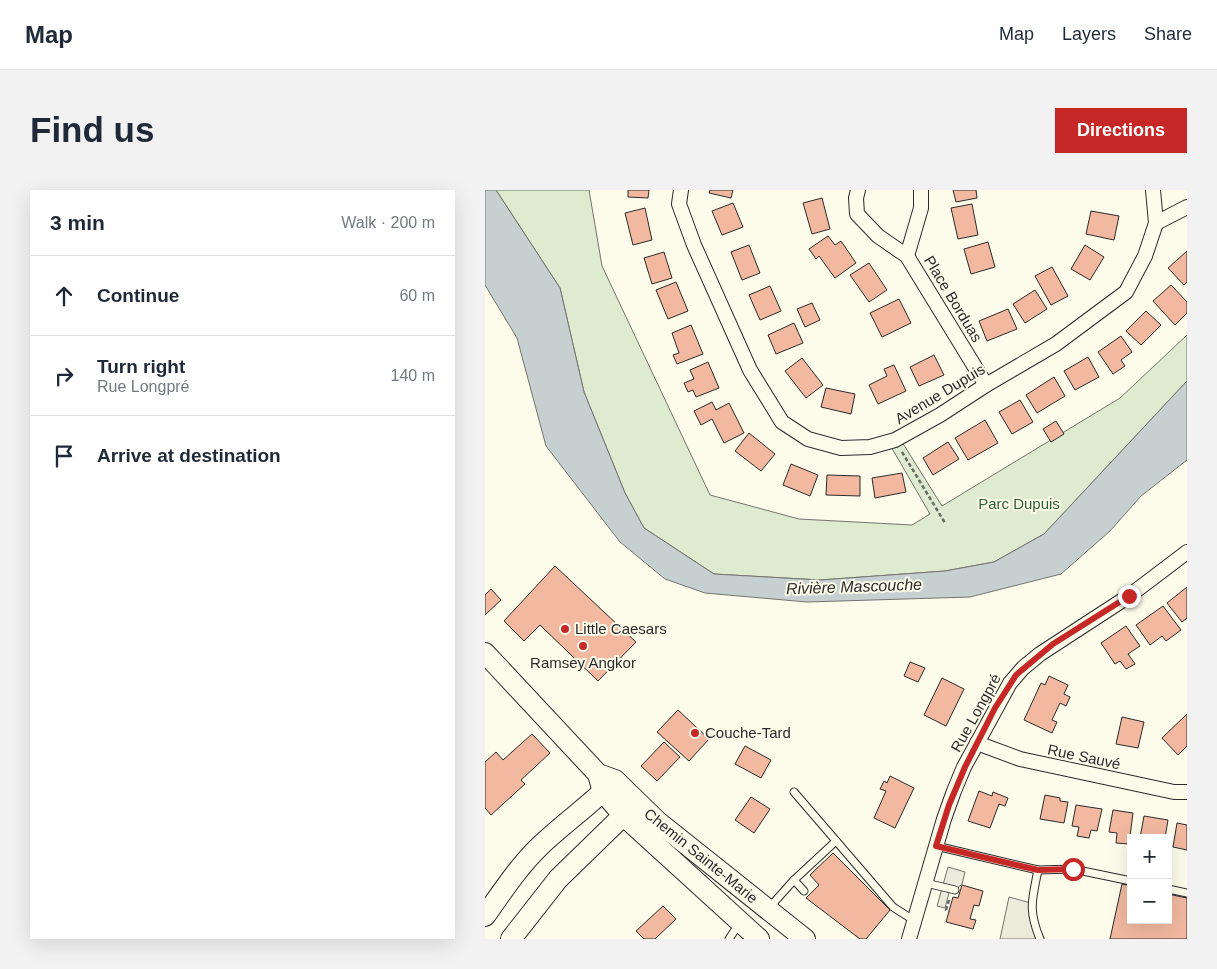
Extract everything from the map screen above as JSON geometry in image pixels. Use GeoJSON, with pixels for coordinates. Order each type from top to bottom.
{"type":"FeatureCollection","features":[{"type":"Feature","properties":{"kind":"main road","name":"Chemin Sainte-Marie"},"geometry":{"type":"LineString","coordinates":[[485,653],[605,782],[759,939]]}},
{"type":"Feature","properties":{"kind":"main road"},"geometry":{"type":"LineString","coordinates":[[485,916],[538,847],[605,782]]}},
{"type":"Feature","properties":{"kind":"main road","name":"Chemin Sainte-Marie"},"geometry":{"type":"LineString","coordinates":[[631,809],[657,821],[805,939]]}},
{"type":"Feature","properties":{"kind":"main road"},"geometry":{"type":"LineString","coordinates":[[511,939],[558,879],[631,809]]}},
{"type":"Feature","properties":{"kind":"street","name":"Avenue Dupuis"},"geometry":{"type":"LineString","coordinates":[[681,190],[679,204],[694,245],[750,370],[782,422],[807,439],[841,448],[871,447],[895,440],[940,415],[986,385],[1056,344],[1126,292],[1145,256],[1156,223],[1153,190]]}},
{"type":"Feature","properties":{"kind":"street","name":"Place Borduas"},"geometry":{"type":"LineString","coordinates":[[858,190],[856,198],[857,214],[878,236],[907,256],[986,385]]}},
{"type":"Feature","properties":{"kind":"street","name":"Place Borduas"},"geometry":{"type":"LineString","coordinates":[[907,256],[921,208],[921,190]]}},
{"type":"Feature","properties":{"kind":"street"},"geometry":{"type":"LineString","coordinates":[[1156,223],[1187,207]]}},
{"type":"Feature","properties":{"kind":"street","name":"Rue Longpré"},"geometry":{"type":"LineString","coordinates":[[909,939],[954,791],[977,743],[1010,683],[1023,668],[1053,644],[1123,600],[1187,552]]}},
{"type":"Feature","properties":{"kind":"street","name":"Rue Sauvé"},"geometry":{"type":"LineString","coordinates":[[977,743],[1004,754],[1038,764],[1174,792],[1187,792]]}},
{"type":"Feature","properties":{"kind":"lane"},"geometry":{"type":"LineString","coordinates":[[794,792],[893,906],[915,922]]}},
{"type":"Feature","properties":{"kind":"lane"},"geometry":{"type":"LineString","coordinates":[[768,910],[794,880],[836,841]]}},
{"type":"Feature","properties":{"kind":"lane"},"geometry":{"type":"LineString","coordinates":[[936,846],[1038,870],[1073,869],[1127,881]]}},
{"type":"Feature","properties":{"kind":"lane"},"geometry":{"type":"LineString","coordinates":[[1038,870],[1031,906],[1040,939]]}},
{"type":"Feature","properties":{"kind":"lane"},"geometry":{"type":"LineString","coordinates":[[794,880],[804,891]]}},
{"type":"Feature","properties":{"kind":"lane"},"geometry":{"type":"LineString","coordinates":[[926,883],[955,890]]}},
{"type":"Feature","properties":{"kind":"lane"},"geometry":{"type":"LineString","coordinates":[[1172,890],[1187,893]]}},
{"type":"Feature","properties":{"kind":"lane"},"geometry":{"type":"LineString","coordinates":[[729,939],[741,922]]}},
{"type":"Feature","properties":{"kind":"path"},"geometry":{"type":"LineString","coordinates":[[895,440],[945,523]]}},
{"type":"Feature","properties":{"kind":"path"},"geometry":{"type":"LineString","coordinates":[[950,897],[946,910],[950,911]]}},
{"type":"Feature","properties":{"kind":"green space","name":"Parc Dupuis"},"geometry":{"type":"Polygon","coordinates":[[[496,190],[589,190],[602,266],[710,495],[799,519],[912,525],[930,514],[890,445],[902,442],[942,506],[1120,398],[1187,335],[1187,381],[1044,534],[994,562],[945,571],[820,580],[714,574],[644,528],[625,493],[584,392],[560,288],[496,190]]]}},
{"type":"Feature","properties":{"kind":"shaded area"},"geometry":{"type":"Polygon","coordinates":[[[948,867],[965,872],[962,884],[955,890],[950,889],[945,908],[937,906],[948,867]]]}},
{"type":"Feature","properties":{"kind":"shaded area"},"geometry":{"type":"Polygon","coordinates":[[[1009,897],[1031,903],[1040,939],[1000,939],[1009,897]]]}},
{"type":"Feature","properties":{"kind":"water","name":"Rivière Mascouche"},"geometry":{"type":"Polygon","coordinates":[[[485,190],[496,190],[560,288],[584,392],[625,493],[644,528],[714,574],[820,580],[945,571],[994,562],[1044,534],[1187,381],[1187,460],[1141,496],[1110,531],[1061,574],[970,597],[807,602],[705,593],[665,579],[620,542],[546,446],[517,338],[485,285],[485,190]]]}},
{"type":"Feature","properties":{"kind":"building"},"geometry":{"type":"Polygon","coordinates":[[[628,190],[649,190],[648,198],[628,197],[628,190]]]}},
{"type":"Feature","properties":{"kind":"building"},"geometry":{"type":"Polygon","coordinates":[[[710,190],[733,190],[731,198],[709,193],[710,190]]]}},
{"type":"Feature","properties":{"kind":"building"},"geometry":{"type":"Polygon","coordinates":[[[953,190],[976,190],[977,198],[956,202],[953,190]]]}},
{"type":"Feature","properties":{"kind":"building"},"geometry":{"type":"Polygon","coordinates":[[[822,198],[830,229],[812,234],[803,203],[822,198]]]}},
{"type":"Feature","properties":{"kind":"building"},"geometry":{"type":"Polygon","coordinates":[[[733,203],[743,227],[722,235],[712,211],[733,203]]]}},
{"type":"Feature","properties":{"kind":"building"},"geometry":{"type":"Polygon","coordinates":[[[972,204],[978,235],[958,239],[951,208],[972,204]]]}},
{"type":"Feature","properties":{"kind":"building"},"geometry":{"type":"Polygon","coordinates":[[[645,208],[652,240],[633,245],[625,213],[645,208]]]}},
{"type":"Feature","properties":{"kind":"building"},"geometry":{"type":"Polygon","coordinates":[[[1091,211],[1119,216],[1114,240],[1086,234],[1091,211]]]}},
{"type":"Feature","properties":{"kind":"building"},"geometry":{"type":"Polygon","coordinates":[[[828,236],[835,245],[841,241],[856,263],[835,278],[819,256],[816,259],[809,249],[828,236]]]}},
{"type":"Feature","properties":{"kind":"building"},"geometry":{"type":"Polygon","coordinates":[[[988,242],[995,267],[971,274],[964,249],[988,242]]]}},
{"type":"Feature","properties":{"kind":"building"},"geometry":{"type":"Polygon","coordinates":[[[749,245],[760,273],[742,280],[731,252],[749,245]]]}},
{"type":"Feature","properties":{"kind":"building"},"geometry":{"type":"Polygon","coordinates":[[[1085,245],[1104,257],[1090,280],[1071,269],[1085,245]]]}},
{"type":"Feature","properties":{"kind":"building"},"geometry":{"type":"Polygon","coordinates":[[[1187,251],[1187,282],[1184,285],[1168,268],[1187,251]]]}},
{"type":"Feature","properties":{"kind":"building"},"geometry":{"type":"Polygon","coordinates":[[[664,252],[672,278],[652,284],[644,258],[664,252]]]}},
{"type":"Feature","properties":{"kind":"building"},"geometry":{"type":"Polygon","coordinates":[[[869,263],[887,290],[869,302],[850,275],[869,263]]]}},
{"type":"Feature","properties":{"kind":"building"},"geometry":{"type":"Polygon","coordinates":[[[1052,267],[1068,296],[1051,305],[1035,276],[1052,267]]]}},
{"type":"Feature","properties":{"kind":"building"},"geometry":{"type":"Polygon","coordinates":[[[676,282],[688,311],[668,319],[656,290],[676,282]]]}},
{"type":"Feature","properties":{"kind":"building"},"geometry":{"type":"Polygon","coordinates":[[[1171,285],[1187,302],[1187,313],[1175,325],[1153,301],[1171,285]]]}},
{"type":"Feature","properties":{"kind":"building"},"geometry":{"type":"Polygon","coordinates":[[[770,286],[781,311],[760,320],[749,295],[770,286]]]}},
{"type":"Feature","properties":{"kind":"building"},"geometry":{"type":"Polygon","coordinates":[[[1035,290],[1047,309],[1025,323],[1013,304],[1035,290]]]}},
{"type":"Feature","properties":{"kind":"building"},"geometry":{"type":"Polygon","coordinates":[[[899,299],[911,323],[882,337],[870,313],[899,299]]]}},
{"type":"Feature","properties":{"kind":"building"},"geometry":{"type":"Polygon","coordinates":[[[812,303],[820,320],[805,327],[797,309],[812,303]]]}},
{"type":"Feature","properties":{"kind":"building"},"geometry":{"type":"Polygon","coordinates":[[[1008,309],[1017,329],[987,341],[979,321],[1008,309]]]}},
{"type":"Feature","properties":{"kind":"building"},"geometry":{"type":"Polygon","coordinates":[[[1146,311],[1161,325],[1141,345],[1126,331],[1146,311]]]}},
{"type":"Feature","properties":{"kind":"building"},"geometry":{"type":"Polygon","coordinates":[[[794,323],[803,343],[776,354],[768,335],[794,323]]]}},
{"type":"Feature","properties":{"kind":"building"},"geometry":{"type":"Polygon","coordinates":[[[691,325],[703,354],[677,364],[673,355],[679,353],[672,333],[691,325]]]}},
{"type":"Feature","properties":{"kind":"building"},"geometry":{"type":"Polygon","coordinates":[[[1121,336],[1132,352],[1121,360],[1125,366],[1113,374],[1098,352],[1121,336]]]}},
{"type":"Feature","properties":{"kind":"building"},"geometry":{"type":"Polygon","coordinates":[[[934,355],[944,375],[919,386],[910,367],[934,355]]]}},
{"type":"Feature","properties":{"kind":"building"},"geometry":{"type":"Polygon","coordinates":[[[1088,357],[1099,377],[1075,390],[1064,371],[1088,357]]]}},
{"type":"Feature","properties":{"kind":"building"},"geometry":{"type":"Polygon","coordinates":[[[802,358],[823,385],[806,398],[785,371],[802,358]]]}},
{"type":"Feature","properties":{"kind":"building"},"geometry":{"type":"Polygon","coordinates":[[[708,362],[719,388],[696,397],[693,390],[688,392],[684,383],[694,379],[690,370],[708,362]]]}},
{"type":"Feature","properties":{"kind":"building"},"geometry":{"type":"Polygon","coordinates":[[[894,365],[906,391],[878,404],[869,385],[887,376],[884,369],[894,365]]]}},
{"type":"Feature","properties":{"kind":"building"},"geometry":{"type":"Polygon","coordinates":[[[1054,377],[1065,396],[1037,413],[1026,395],[1054,377]]]}},
{"type":"Feature","properties":{"kind":"building"},"geometry":{"type":"Polygon","coordinates":[[[826,388],[855,394],[851,414],[821,407],[826,388]]]}},
{"type":"Feature","properties":{"kind":"building"},"geometry":{"type":"Polygon","coordinates":[[[1020,400],[1033,422],[1012,434],[999,412],[1020,400]]]}},
{"type":"Feature","properties":{"kind":"building"},"geometry":{"type":"Polygon","coordinates":[[[712,402],[716,410],[729,403],[744,433],[724,443],[712,419],[701,425],[694,411],[712,402]]]}},
{"type":"Feature","properties":{"kind":"building"},"geometry":{"type":"Polygon","coordinates":[[[985,420],[998,443],[968,460],[955,438],[985,420]]]}},
{"type":"Feature","properties":{"kind":"building"},"geometry":{"type":"Polygon","coordinates":[[[1056,421],[1064,434],[1051,442],[1043,429],[1056,421]]]}},
{"type":"Feature","properties":{"kind":"building"},"geometry":{"type":"Polygon","coordinates":[[[749,433],[775,454],[761,471],[735,451],[749,433]]]}},
{"type":"Feature","properties":{"kind":"building"},"geometry":{"type":"Polygon","coordinates":[[[948,442],[959,459],[933,475],[923,458],[948,442]]]}},
{"type":"Feature","properties":{"kind":"building"},"geometry":{"type":"Polygon","coordinates":[[[791,464],[818,475],[810,496],[783,485],[791,464]]]}},
{"type":"Feature","properties":{"kind":"building"},"geometry":{"type":"Polygon","coordinates":[[[902,473],[906,492],[875,498],[872,478],[902,473]]]}},
{"type":"Feature","properties":{"kind":"building"},"geometry":{"type":"Polygon","coordinates":[[[827,475],[860,476],[860,496],[826,495],[827,475]]]}},
{"type":"Feature","properties":{"kind":"building"},"geometry":{"type":"Polygon","coordinates":[[[555,566],[636,642],[598,681],[540,625],[524,641],[504,621],[555,566]]]}},
{"type":"Feature","properties":{"kind":"building"},"geometry":{"type":"Polygon","coordinates":[[[1187,587],[1187,618],[1182,622],[1167,603],[1187,587]]]}},
{"type":"Feature","properties":{"kind":"building"},"geometry":{"type":"Polygon","coordinates":[[[491,589],[501,600],[485,615],[485,595],[491,589]]]}},
{"type":"Feature","properties":{"kind":"building"},"geometry":{"type":"Polygon","coordinates":[[[1163,606],[1181,630],[1166,641],[1162,636],[1150,645],[1136,625],[1163,606]]]}},
{"type":"Feature","properties":{"kind":"building"},"geometry":{"type":"Polygon","coordinates":[[[1126,626],[1140,646],[1128,654],[1135,664],[1126,669],[1120,661],[1115,664],[1101,643],[1126,626]]]}},
{"type":"Feature","properties":{"kind":"building"},"geometry":{"type":"Polygon","coordinates":[[[910,662],[925,668],[918,682],[904,676],[910,662]]]}},
{"type":"Feature","properties":{"kind":"building"},"geometry":{"type":"Polygon","coordinates":[[[1049,676],[1068,685],[1064,694],[1070,697],[1066,706],[1060,703],[1052,720],[1057,722],[1052,733],[1024,720],[1041,683],[1045,685],[1049,676]]]}},
{"type":"Feature","properties":{"kind":"building"},"geometry":{"type":"Polygon","coordinates":[[[942,678],[964,689],[946,726],[924,715],[942,678]]]}},
{"type":"Feature","properties":{"kind":"building"},"geometry":{"type":"Polygon","coordinates":[[[678,710],[709,739],[689,761],[657,732],[678,710]]]}},
{"type":"Feature","properties":{"kind":"building"},"geometry":{"type":"Polygon","coordinates":[[[1187,714],[1187,746],[1178,755],[1162,738],[1187,714]]]}},
{"type":"Feature","properties":{"kind":"building"},"geometry":{"type":"Polygon","coordinates":[[[1122,717],[1144,722],[1138,748],[1116,744],[1122,717]]]}},
{"type":"Feature","properties":{"kind":"building"},"geometry":{"type":"Polygon","coordinates":[[[532,734],[550,753],[521,780],[525,784],[491,815],[485,808],[485,762],[496,752],[503,760],[532,734]]]}},
{"type":"Feature","properties":{"kind":"building"},"geometry":{"type":"Polygon","coordinates":[[[664,742],[680,757],[657,781],[641,766],[664,742]]]}},
{"type":"Feature","properties":{"kind":"building"},"geometry":{"type":"Polygon","coordinates":[[[745,746],[771,760],[761,778],[735,764],[745,746]]]}},
{"type":"Feature","properties":{"kind":"building"},"geometry":{"type":"Polygon","coordinates":[[[890,776],[914,788],[895,828],[874,818],[886,791],[880,789],[884,781],[887,783],[890,776]]]}},
{"type":"Feature","properties":{"kind":"building"},"geometry":{"type":"Polygon","coordinates":[[[979,791],[992,796],[993,792],[1008,798],[1005,806],[999,804],[990,828],[968,821],[979,791]]]}},
{"type":"Feature","properties":{"kind":"building"},"geometry":{"type":"Polygon","coordinates":[[[1045,795],[1068,802],[1064,823],[1040,819],[1045,795]]]}},
{"type":"Feature","properties":{"kind":"building"},"geometry":{"type":"Polygon","coordinates":[[[751,797],[770,809],[754,833],[735,820],[751,797]]]}},
{"type":"Feature","properties":{"kind":"building"},"geometry":{"type":"Polygon","coordinates":[[[1076,805],[1102,809],[1097,831],[1091,830],[1089,838],[1077,836],[1079,827],[1072,826],[1076,805]]]}},
{"type":"Feature","properties":{"kind":"building"},"geometry":{"type":"Polygon","coordinates":[[[1113,810],[1133,813],[1130,834],[1127,834],[1127,844],[1116,843],[1117,833],[1109,832],[1113,810]]]}},
{"type":"Feature","properties":{"kind":"building"},"geometry":{"type":"Polygon","coordinates":[[[1144,816],[1168,820],[1166,834],[1141,834],[1144,816]]]}},
{"type":"Feature","properties":{"kind":"building"},"geometry":{"type":"Polygon","coordinates":[[[1177,823],[1187,825],[1187,850],[1173,847],[1177,823]]]}},
{"type":"Feature","properties":{"kind":"building"},"geometry":{"type":"Polygon","coordinates":[[[833,853],[890,910],[866,939],[860,939],[806,898],[819,885],[810,875],[833,853]]]}},
{"type":"Feature","properties":{"kind":"building"},"geometry":{"type":"Polygon","coordinates":[[[1122,884],[1127,885],[1127,924],[1172,924],[1172,895],[1187,898],[1187,939],[1110,939],[1122,884]]]}},
{"type":"Feature","properties":{"kind":"building"},"geometry":{"type":"Polygon","coordinates":[[[962,885],[983,891],[979,906],[974,905],[970,919],[976,920],[973,929],[946,922],[953,897],[958,898],[962,885]]]}},
{"type":"Feature","properties":{"kind":"building"},"geometry":{"type":"Polygon","coordinates":[[[663,906],[676,919],[655,939],[644,939],[636,931],[663,906]]]}},
{"type":"Feature","properties":{"kind":"place","name":"Little Caesars"},"geometry":{"type":"Point","coordinates":[565,629]}},
{"type":"Feature","properties":{"kind":"place","name":"Ramsey Angkor"},"geometry":{"type":"Point","coordinates":[583,646]}},
{"type":"Feature","properties":{"kind":"place","name":"Couche-Tard"},"geometry":{"type":"Point","coordinates":[695,733]}},
{"type":"Feature","properties":{"kind":"route"},"geometry":{"type":"LineString","coordinates":[[1073,869],[1038,870],[936,846],[959,778],[995,708],[1016,675],[1053,644],[1129,596]]}}]}
